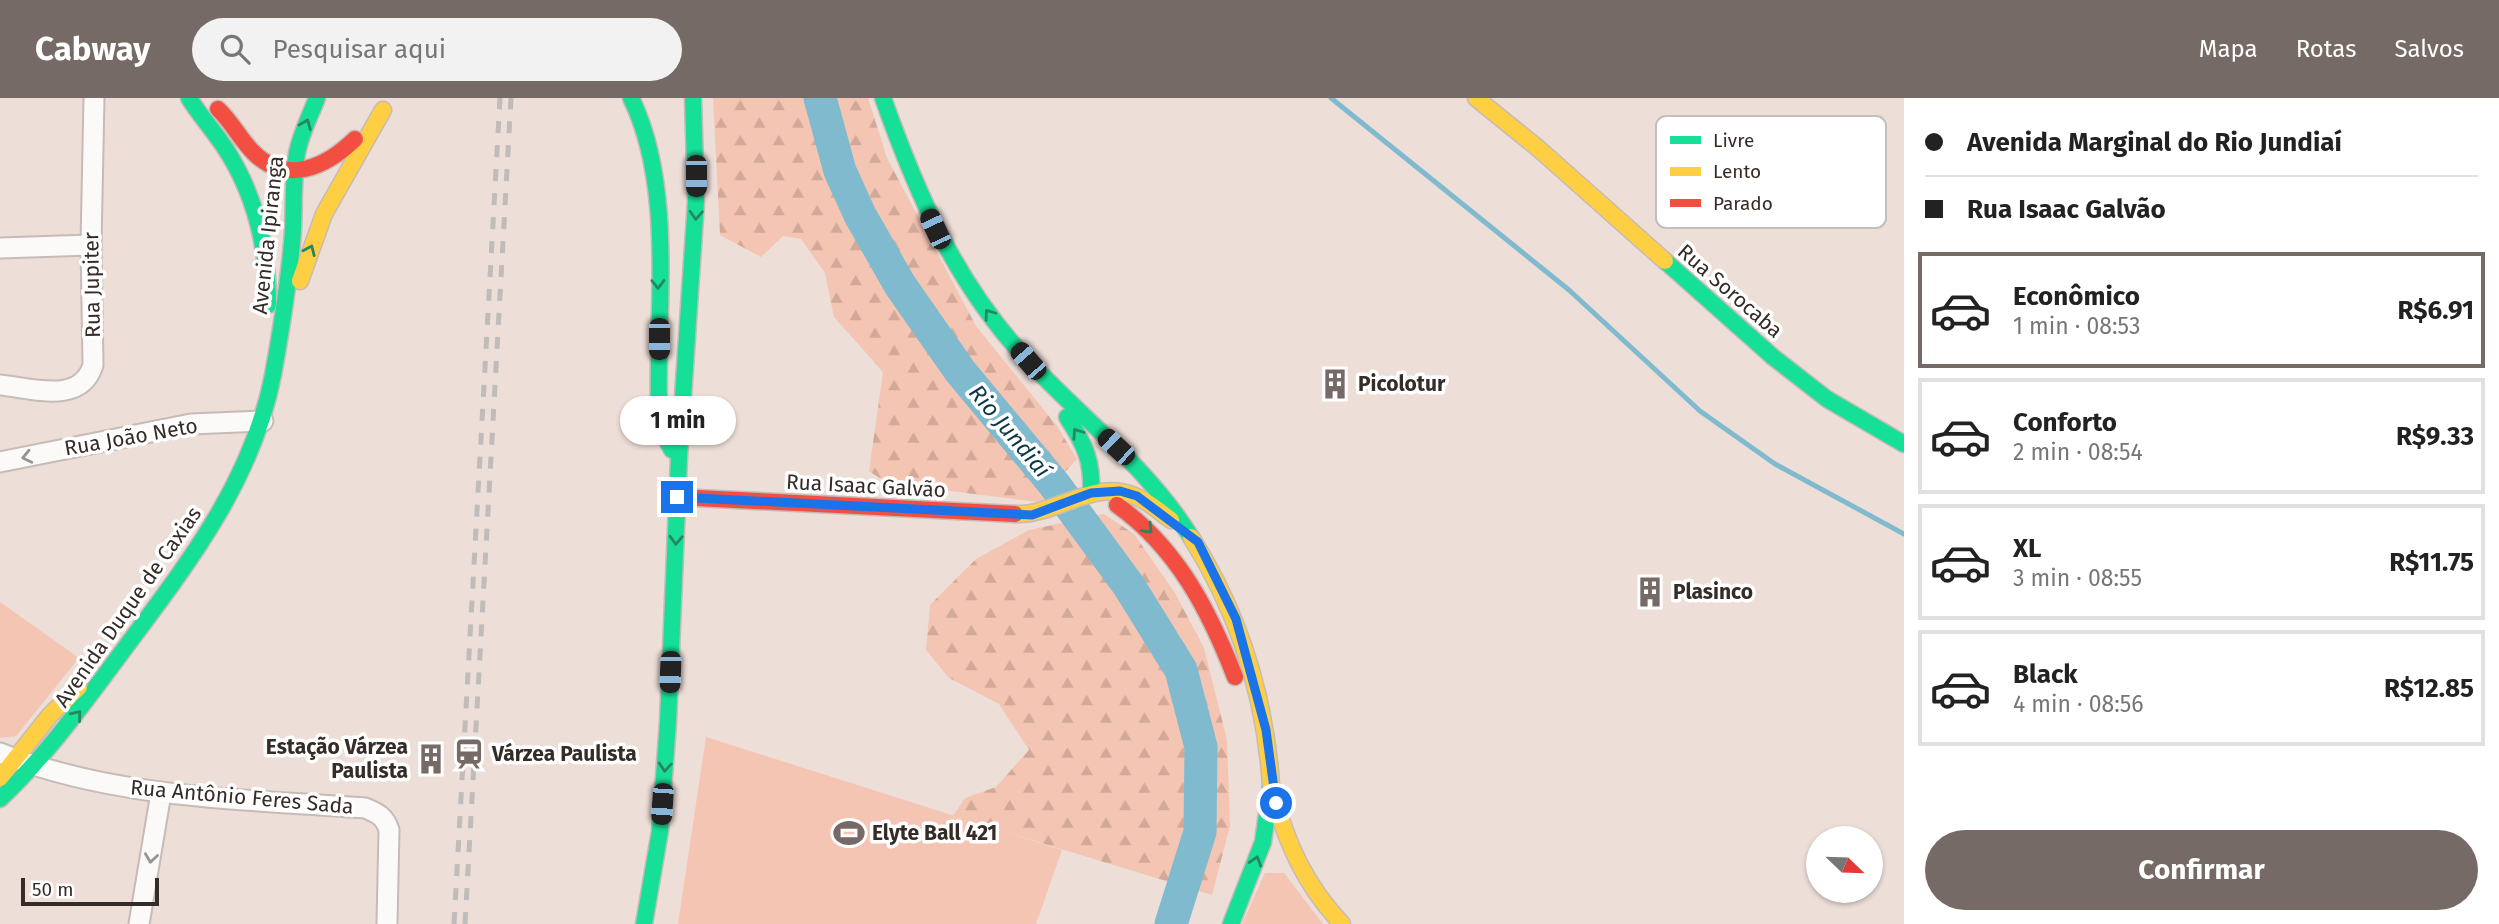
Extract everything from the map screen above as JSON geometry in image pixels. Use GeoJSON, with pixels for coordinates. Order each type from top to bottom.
{"type":"FeatureCollection","features":[{"type":"Feature","properties":{"kind":"main road"},"geometry":{"type":"LineString","coordinates":[[189,98],[243,179],[260,221],[269,274],[266,369],[271,385]]}},
{"type":"Feature","properties":{"kind":"main road"},"geometry":{"type":"LineString","coordinates":[[204,98],[222,105],[256,155],[269,165],[295,172],[310,171],[328,163],[383,110],[400,98]]}},
{"type":"Feature","properties":{"kind":"main road","name":"Avenida Ipiranga"},"geometry":{"type":"LineString","coordinates":[[263,421],[271,385],[292,241],[295,172],[300,139],[317,98]]}},
{"type":"Feature","properties":{"kind":"main road"},"geometry":{"type":"LineString","coordinates":[[631,98],[644,123],[653,168],[663,441],[679,457]]}},
{"type":"Feature","properties":{"kind":"main road"},"geometry":{"type":"LineString","coordinates":[[645,924],[660,831],[679,457],[696,201],[693,98]]}},
{"type":"Feature","properties":{"kind":"main road"},"geometry":{"type":"LineString","coordinates":[[883,98],[906,165],[948,251],[999,327],[1042,378],[1152,480],[1198,542],[1236,619],[1266,730],[1271,783],[1280,823],[1294,860],[1328,911],[1342,924]]}},
{"type":"Feature","properties":{"kind":"main road","name":"Rua Sorocaba"},"geometry":{"type":"LineString","coordinates":[[1476,98],[1539,149],[1773,357],[1826,399],[1904,444]]}},
{"type":"Feature","properties":{"kind":"main road"},"geometry":{"type":"LineString","coordinates":[[222,105],[225,149]]}},
{"type":"Feature","properties":{"kind":"main road"},"geometry":{"type":"LineString","coordinates":[[271,385],[280,368],[304,264],[346,171],[383,110]]}},
{"type":"Feature","properties":{"kind":"main road"},"geometry":{"type":"LineString","coordinates":[[1042,378],[1088,449],[1094,465],[1086,496]]}},
{"type":"Feature","properties":{"kind":"main road","name":"Avenida Duque de Caxias"},"geometry":{"type":"LineString","coordinates":[[0,799],[35,768],[94,694],[187,563],[244,471],[263,421]]}},
{"type":"Feature","properties":{"kind":"main road"},"geometry":{"type":"LineString","coordinates":[[1086,496],[1120,491],[1137,496],[1198,542]]}},
{"type":"Feature","properties":{"kind":"main road"},"geometry":{"type":"LineString","coordinates":[[1086,496],[1137,517],[1176,562],[1223,645],[1239,689]]}},
{"type":"Feature","properties":{"kind":"main road","name":"Rua Isaac Galvão"},"geometry":{"type":"LineString","coordinates":[[677,497],[1032,515],[1086,496]]}},
{"type":"Feature","properties":{"kind":"main road"},"geometry":{"type":"LineString","coordinates":[[0,778],[8,756],[82,684],[116,660]]}},
{"type":"Feature","properties":{"kind":"main road"},"geometry":{"type":"LineString","coordinates":[[1247,727],[1250,753]]}},
{"type":"Feature","properties":{"kind":"main road"},"geometry":{"type":"LineString","coordinates":[[1231,924],[1253,872],[1266,829],[1271,783]]}},
{"type":"Feature","properties":{"kind":"street","name":"Rua Jupiter"},"geometry":{"type":"LineString","coordinates":[[0,385],[69,391],[89,378],[93,365],[91,245],[94,98]]}},
{"type":"Feature","properties":{"kind":"street"},"geometry":{"type":"LineString","coordinates":[[0,248],[91,245]]}},
{"type":"Feature","properties":{"kind":"street","name":"Rua João Neto"},"geometry":{"type":"LineString","coordinates":[[0,462],[191,424],[263,421]]}},
{"type":"Feature","properties":{"kind":"street","name":"Rua Antônio Feres Sada"},"geometry":{"type":"LineString","coordinates":[[8,756],[35,768],[161,793],[365,808],[377,813],[386,820],[389,830],[387,924]]}},
{"type":"Feature","properties":{"kind":"street"},"geometry":{"type":"LineString","coordinates":[[139,924],[161,793]]}},
{"type":"Feature","properties":{"kind":"green space"},"geometry":{"type":"Polygon","coordinates":[[[713,98],[868,98],[887,158],[976,326],[1057,426],[1077,459],[1065,472],[1046,503],[887,483],[869,471],[883,372],[834,317],[825,273],[801,239],[783,236],[761,257],[720,235],[713,98]]]}},
{"type":"Feature","properties":{"kind":"green space"},"geometry":{"type":"Polygon","coordinates":[[[1104,514],[1134,534],[1175,593],[1204,648],[1227,740],[1230,826],[1212,895],[953,816],[965,798],[996,787],[1029,750],[999,704],[949,678],[926,650],[930,605],[976,559],[1029,530],[1104,514]]]}},
{"type":"Feature","properties":{"kind":"green space"},"geometry":{"type":"Polygon","coordinates":[[[0,602],[79,658],[16,736],[0,738],[0,602]]]}},
{"type":"Feature","properties":{"kind":"green space","name":"Elyte Ball 421"},"geometry":{"type":"Polygon","coordinates":[[[706,737],[1062,850],[1036,924],[678,924],[706,737]]]}},
{"type":"Feature","properties":{"kind":"green space"},"geometry":{"type":"Polygon","coordinates":[[[1265,873],[1284,873],[1323,924],[1242,924],[1265,873]]]}},
{"type":"Feature","properties":{"kind":"waterway","name":"Rio Jundiaí"},"geometry":{"type":"LineString","coordinates":[[820,98],[840,171],[860,215],[900,285],[960,371],[1054,484],[1129,586],[1181,670],[1201,747],[1200,832],[1171,924]]}},
{"type":"Feature","properties":{"kind":"waterway"},"geometry":{"type":"LineString","coordinates":[[1331,98],[1569,290],[1700,411],[1775,464],[1904,534]]}},
{"type":"Feature","properties":{"kind":"railway"},"geometry":{"type":"LineString","coordinates":[[454,924],[500,98]]}},
{"type":"Feature","properties":{"kind":"railway"},"geometry":{"type":"LineString","coordinates":[[465,924],[511,98]]}},
{"type":"Feature","properties":{"kind":"traffic: fast"},"geometry":{"type":"LineString","coordinates":[[189,98],[227,151],[253,205],[263,244],[268,305]]}},
{"type":"Feature","properties":{"kind":"traffic: fast"},"geometry":{"type":"LineString","coordinates":[[0,799],[34,765],[64,728],[170,588],[214,522],[250,452],[273,375],[281,326],[292,243],[297,153],[317,98]]}},
{"type":"Feature","properties":{"kind":"traffic: fast"},"geometry":{"type":"LineString","coordinates":[[631,98],[645,133],[654,171],[660,250],[659,408],[662,432],[672,450]]}},
{"type":"Feature","properties":{"kind":"traffic: fast"},"geometry":{"type":"LineString","coordinates":[[644,924],[660,831],[668,722],[679,457],[696,201],[693,98]]}},
{"type":"Feature","properties":{"kind":"traffic: fast"},"geometry":{"type":"LineString","coordinates":[[883,98],[909,167],[939,233],[976,296],[1022,354],[1154,486],[1191,537]]}},
{"type":"Feature","properties":{"kind":"traffic: fast"},"geometry":{"type":"LineString","coordinates":[[1665,261],[1773,357],[1827,399],[1904,444]]}},
{"type":"Feature","properties":{"kind":"traffic: fast"},"geometry":{"type":"LineString","coordinates":[[1067,417],[1086,453],[1091,493]]}},
{"type":"Feature","properties":{"kind":"traffic: fast"},"geometry":{"type":"LineString","coordinates":[[1231,924],[1263,842],[1271,785]]}},
{"type":"Feature","properties":{"kind":"traffic: slow"},"geometry":{"type":"LineString","coordinates":[[1476,98],[1539,149],[1665,261]]}},
{"type":"Feature","properties":{"kind":"traffic: slow"},"geometry":{"type":"LineString","coordinates":[[300,281],[324,214],[383,110]]}},
{"type":"Feature","properties":{"kind":"traffic: slow"},"geometry":{"type":"LineString","coordinates":[[1015,514],[1045,510],[1105,491],[1135,496],[1171,520]]}},
{"type":"Feature","properties":{"kind":"traffic: slow"},"geometry":{"type":"LineString","coordinates":[[1191,537],[1223,595],[1247,656],[1263,719],[1271,785]]}},
{"type":"Feature","properties":{"kind":"traffic: slow"},"geometry":{"type":"LineString","coordinates":[[0,778],[50,715],[79,687]]}},
{"type":"Feature","properties":{"kind":"traffic: slow"},"geometry":{"type":"LineString","coordinates":[[1273,792],[1284,829],[1299,863],[1318,895],[1342,924]]}},
{"type":"Feature","properties":{"kind":"traffic: jam"},"geometry":{"type":"LineString","coordinates":[[218,109],[253,152],[279,168],[306,169],[331,158],[355,139]]}},
{"type":"Feature","properties":{"kind":"traffic: jam"},"geometry":{"type":"LineString","coordinates":[[677,497],[1015,514]]}},
{"type":"Feature","properties":{"kind":"traffic: jam"},"geometry":{"type":"LineString","coordinates":[[1117,505],[1157,541],[1189,582],[1214,628],[1235,677]]}},
{"type":"Feature","properties":{"kind":"place","name":"Picolotur"},"geometry":{"type":"Point","coordinates":[1335,384]}},
{"type":"Feature","properties":{"kind":"place","name":"Plasinco"},"geometry":{"type":"Point","coordinates":[1650,592]}},
{"type":"Feature","properties":{"kind":"place","name":"Várzea Paulista"},"geometry":{"type":"Point","coordinates":[469,754]}},
{"type":"Feature","properties":{"kind":"place","name":"Estação Várzea Paulista"},"geometry":{"type":"Point","coordinates":[431,759]}},
{"type":"Feature","properties":{"kind":"place","name":"Elyte Ball 421"},"geometry":{"type":"Point","coordinates":[849,833]}},
{"type":"Feature","properties":{"kind":"route"},"geometry":{"type":"LineString","coordinates":[[677,497],[1032,515],[1091,493],[1120,491],[1137,496],[1198,542],[1236,619],[1266,730],[1271,783],[1276,803]]}}]}
